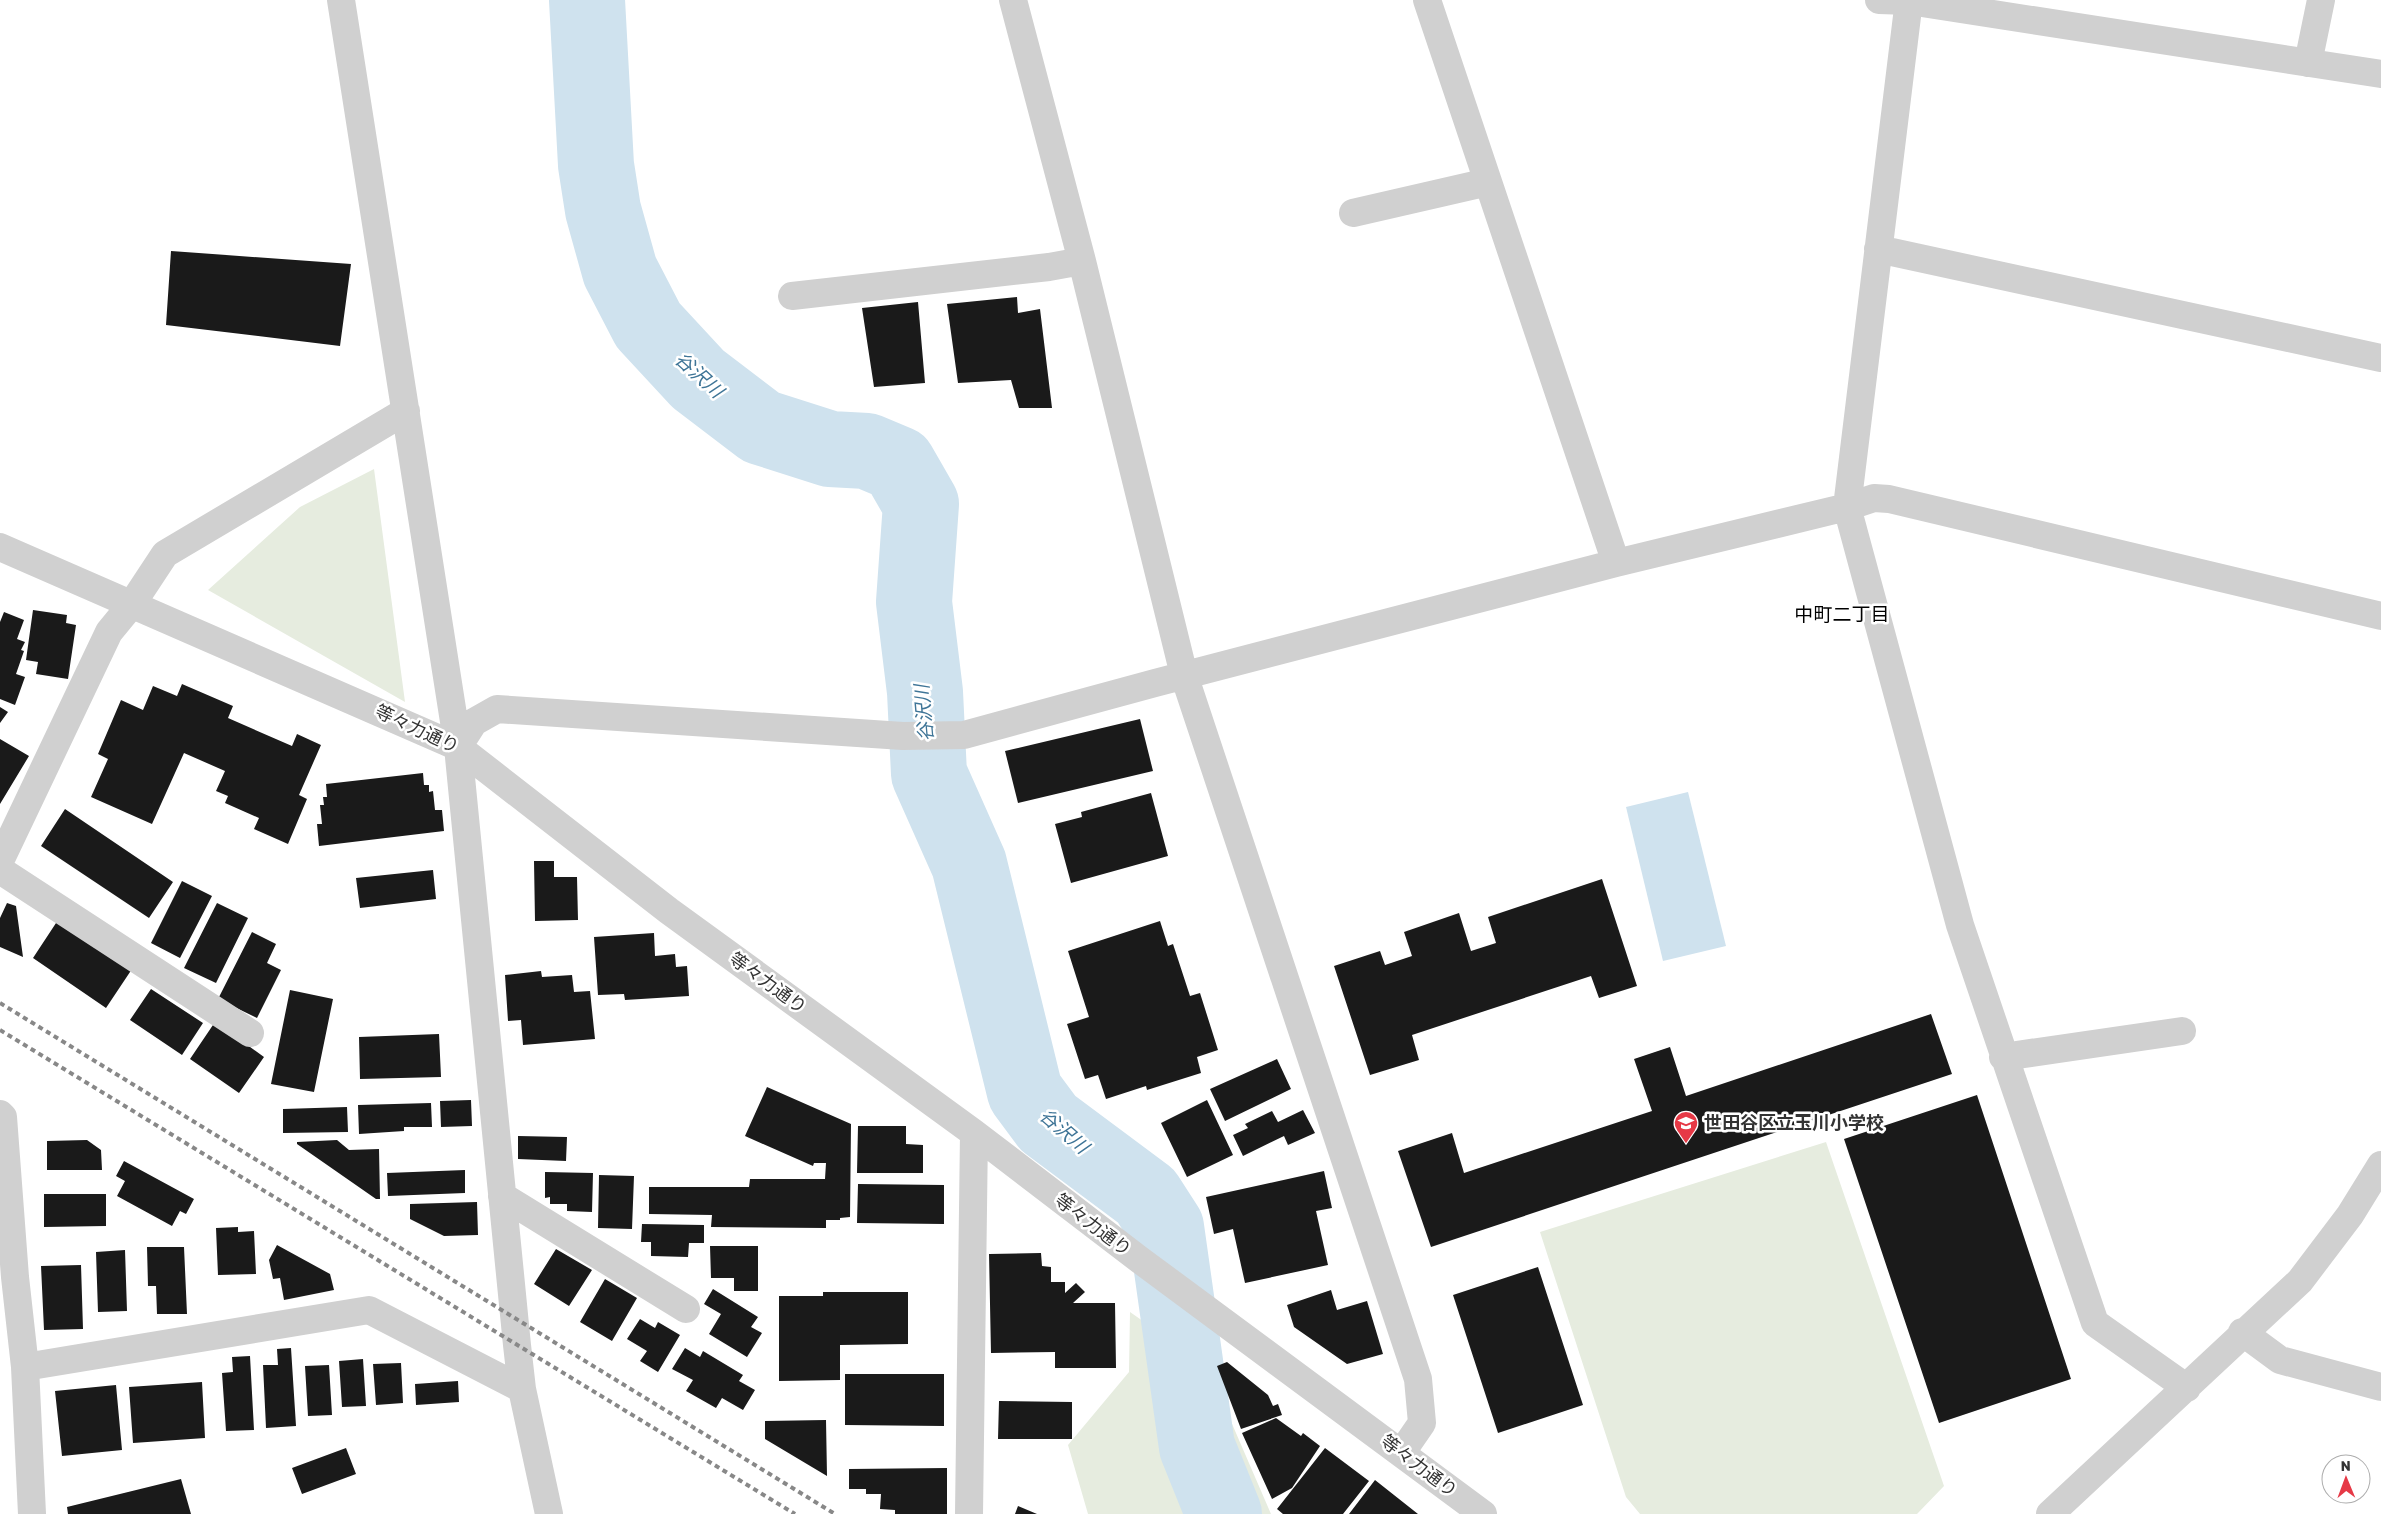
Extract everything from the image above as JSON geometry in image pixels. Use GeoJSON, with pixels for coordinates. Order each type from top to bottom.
{"type":"FeatureCollection","features":[{"type":"Feature","properties":{"kind":"street"},"geometry":{"type":"LineString","coordinates":[[340,0],[458,747],[522,1389],[549,1514]]}},
{"type":"Feature","properties":{"kind":"street"},"geometry":{"type":"LineString","coordinates":[[1013,0],[1082,261],[1184,675],[1418,1379],[1422,1424],[1402,1452]]}},
{"type":"Feature","properties":{"kind":"street"},"geometry":{"type":"LineString","coordinates":[[1427,0],[1616,563]]}},
{"type":"Feature","properties":{"kind":"street"},"geometry":{"type":"LineString","coordinates":[[1879,0],[1909,0],[2381,74]]}},
{"type":"Feature","properties":{"kind":"street"},"geometry":{"type":"LineString","coordinates":[[1909,0],[1847,507],[1960,925],[2003,1057],[2095,1323],[2187,1388]]}},
{"type":"Feature","properties":{"kind":"street"},"geometry":{"type":"LineString","coordinates":[[2308,63],[2321,0]]}},
{"type":"Feature","properties":{"kind":"street"},"geometry":{"type":"LineString","coordinates":[[1353,213],[1488,182]]}},
{"type":"Feature","properties":{"kind":"street"},"geometry":{"type":"LineString","coordinates":[[1878,250],[2381,358]]}},
{"type":"Feature","properties":{"kind":"street"},"geometry":{"type":"LineString","coordinates":[[792,296],[1049,268],[1082,261]]}},
{"type":"Feature","properties":{"kind":"street"},"geometry":{"type":"LineString","coordinates":[[0,861],[109,632],[132,604],[165,554],[406,411]]}},
{"type":"Feature","properties":{"kind":"street"},"geometry":{"type":"LineString","coordinates":[[458,747],[474,722],[497,709],[903,736],[964,735],[1184,675],[1616,563],[1847,507],[1874,498],[1889,499],[2381,616]]}},
{"type":"Feature","properties":{"kind":"street","name":"等々力通り"},"geometry":{"type":"LineString","coordinates":[[0,547],[458,747],[669,911],[974,1133],[1140,1260],[1402,1452],[1483,1514]]}},
{"type":"Feature","properties":{"kind":"street"},"geometry":{"type":"LineString","coordinates":[[0,870],[250,1033]]}},
{"type":"Feature","properties":{"kind":"street"},"geometry":{"type":"LineString","coordinates":[[2003,1057],[2182,1031]]}},
{"type":"Feature","properties":{"kind":"street"},"geometry":{"type":"LineString","coordinates":[[0,1114],[3,1117],[8,1277],[25,1367],[32,1514]]}},
{"type":"Feature","properties":{"kind":"street"},"geometry":{"type":"LineString","coordinates":[[969,1514],[974,1133]]}},
{"type":"Feature","properties":{"kind":"street"},"geometry":{"type":"LineString","coordinates":[[2050,1514],[2187,1388],[2242,1332],[2300,1280],[2350,1215],[2381,1165]]}},
{"type":"Feature","properties":{"kind":"street"},"geometry":{"type":"LineString","coordinates":[[502,1196],[686,1309]]}},
{"type":"Feature","properties":{"kind":"street"},"geometry":{"type":"LineString","coordinates":[[25,1367],[368,1310],[522,1389]]}},
{"type":"Feature","properties":{"kind":"street"},"geometry":{"type":"LineString","coordinates":[[2242,1332],[2280,1360],[2381,1387]]}},
{"type":"Feature","properties":{"kind":"shaded area"},"geometry":{"type":"Polygon","coordinates":[[[374,469],[405,702],[208,590],[300,507],[374,469]]]}},
{"type":"Feature","properties":{"kind":"shaded area"},"geometry":{"type":"Polygon","coordinates":[[[1826,1142],[1944,1486],[1917,1514],[1640,1514],[1626,1497],[1540,1232],[1826,1142]]]}},
{"type":"Feature","properties":{"kind":"shaded area"},"geometry":{"type":"Polygon","coordinates":[[[1130,1312],[1207,1366],[1271,1514],[1088,1514],[1068,1445],[1129,1372],[1130,1312]]]}},
{"type":"Feature","properties":{"kind":"water"},"geometry":{"type":"Polygon","coordinates":[[[1688,792],[1726,946],[1663,961],[1626,807],[1688,792]]]}},
{"type":"Feature","properties":{"kind":"building"},"geometry":{"type":"Polygon","coordinates":[[[171,251],[351,264],[340,346],[166,325],[171,251]]]}},
{"type":"Feature","properties":{"kind":"building"},"geometry":{"type":"Polygon","coordinates":[[[1017,297],[1018,313],[1040,309],[1052,408],[1019,408],[1011,380],[958,383],[947,304],[1017,297]]]}},
{"type":"Feature","properties":{"kind":"building"},"geometry":{"type":"Polygon","coordinates":[[[918,302],[925,383],[874,387],[862,308],[918,302]]]}},
{"type":"Feature","properties":{"kind":"building"},"geometry":{"type":"Polygon","coordinates":[[[33,610],[67,615],[66,623],[76,625],[68,679],[36,674],[38,662],[26,660],[33,610]]]}},
{"type":"Feature","properties":{"kind":"building"},"geometry":{"type":"Polygon","coordinates":[[[4,612],[24,620],[17,639],[25,642],[21,650],[24,651],[16,674],[25,677],[15,705],[0,699],[0,622],[4,612]]]}},
{"type":"Feature","properties":{"kind":"building"},"geometry":{"type":"Polygon","coordinates":[[[182,684],[233,706],[228,718],[292,746],[297,734],[321,745],[299,795],[307,799],[288,844],[254,829],[259,818],[225,803],[228,796],[216,791],[225,771],[184,753],[152,824],[91,797],[108,759],[98,754],[121,700],[143,710],[153,686],[177,696],[182,684]]]}},
{"type":"Feature","properties":{"kind":"building"},"geometry":{"type":"Polygon","coordinates":[[[0,707],[8,712],[0,723],[0,707]]]}},
{"type":"Feature","properties":{"kind":"building"},"geometry":{"type":"Polygon","coordinates":[[[1140,719],[1153,771],[1018,803],[1005,751],[1140,719]]]}},
{"type":"Feature","properties":{"kind":"building"},"geometry":{"type":"Polygon","coordinates":[[[0,739],[29,756],[0,804],[0,739]]]}},
{"type":"Feature","properties":{"kind":"building"},"geometry":{"type":"Polygon","coordinates":[[[423,773],[424,785],[429,785],[429,792],[433,791],[435,810],[442,810],[444,831],[319,846],[317,824],[322,824],[320,805],[324,805],[323,797],[327,797],[326,784],[423,773]]]}},
{"type":"Feature","properties":{"kind":"building"},"geometry":{"type":"Polygon","coordinates":[[[1151,793],[1168,856],[1071,883],[1055,824],[1082,817],[1081,812],[1151,793]]]}},
{"type":"Feature","properties":{"kind":"building"},"geometry":{"type":"Polygon","coordinates":[[[65,809],[173,882],[149,918],[41,846],[65,809]]]}},
{"type":"Feature","properties":{"kind":"building"},"geometry":{"type":"Polygon","coordinates":[[[534,861],[554,861],[554,877],[577,877],[578,920],[535,921],[534,861]]]}},
{"type":"Feature","properties":{"kind":"building"},"geometry":{"type":"Polygon","coordinates":[[[433,870],[436,899],[360,908],[356,878],[433,870]]]}},
{"type":"Feature","properties":{"kind":"building"},"geometry":{"type":"Polygon","coordinates":[[[1602,879],[1637,986],[1599,998],[1591,976],[1412,1035],[1419,1060],[1370,1075],[1334,966],[1380,951],[1385,965],[1412,956],[1404,932],[1459,913],[1471,951],[1496,943],[1488,917],[1602,879]]]}},
{"type":"Feature","properties":{"kind":"building"},"geometry":{"type":"Polygon","coordinates":[[[182,881],[212,896],[180,958],[151,943],[182,881]]]}},
{"type":"Feature","properties":{"kind":"building"},"geometry":{"type":"Polygon","coordinates":[[[7,903],[16,906],[23,957],[0,947],[0,918],[7,903]]]}},
{"type":"Feature","properties":{"kind":"building"},"geometry":{"type":"Polygon","coordinates":[[[217,903],[248,918],[216,983],[184,968],[217,903]]]}},
{"type":"Feature","properties":{"kind":"building"},"geometry":{"type":"Polygon","coordinates":[[[58,920],[132,969],[106,1008],[33,958],[58,920]]]}},
{"type":"Feature","properties":{"kind":"building"},"geometry":{"type":"Polygon","coordinates":[[[1160,921],[1168,946],[1173,944],[1190,996],[1200,993],[1218,1050],[1197,1057],[1201,1073],[1147,1090],[1146,1086],[1106,1099],[1098,1075],[1085,1079],[1067,1024],[1089,1017],[1068,951],[1160,921]]]}},
{"type":"Feature","properties":{"kind":"building"},"geometry":{"type":"Polygon","coordinates":[[[252,932],[276,944],[267,963],[281,970],[257,1018],[218,999],[252,932]]]}},
{"type":"Feature","properties":{"kind":"building"},"geometry":{"type":"Polygon","coordinates":[[[654,933],[655,956],[675,954],[676,967],[687,966],[689,996],[625,1000],[624,994],[598,995],[594,937],[654,933]]]}},
{"type":"Feature","properties":{"kind":"building"},"geometry":{"type":"Polygon","coordinates":[[[541,971],[542,977],[572,975],[574,992],[590,991],[595,1039],[523,1045],[521,1020],[508,1021],[505,975],[541,971]]]}},
{"type":"Feature","properties":{"kind":"building"},"geometry":{"type":"Polygon","coordinates":[[[151,989],[203,1023],[182,1055],[130,1020],[151,989]]]}},
{"type":"Feature","properties":{"kind":"building"},"geometry":{"type":"Polygon","coordinates":[[[290,990],[333,999],[314,1092],[271,1084],[290,990]]]}},
{"type":"Feature","properties":{"kind":"building"},"geometry":{"type":"Polygon","coordinates":[[[1931,1014],[1952,1074],[1431,1247],[1398,1151],[1452,1133],[1464,1173],[1652,1111],[1634,1059],[1670,1047],[1686,1096],[1931,1014]]]}},
{"type":"Feature","properties":{"kind":"building"},"geometry":{"type":"Polygon","coordinates":[[[215,1022],[264,1057],[239,1093],[190,1059],[215,1022]]]}},
{"type":"Feature","properties":{"kind":"building"},"geometry":{"type":"Polygon","coordinates":[[[439,1034],[441,1077],[360,1079],[359,1037],[439,1034]]]}},
{"type":"Feature","properties":{"kind":"building"},"geometry":{"type":"Polygon","coordinates":[[[1277,1059],[1291,1089],[1225,1121],[1210,1089],[1277,1059]]]}},
{"type":"Feature","properties":{"kind":"building"},"geometry":{"type":"Polygon","coordinates":[[[767,1087],[851,1124],[850,1217],[840,1218],[840,1220],[826,1220],[826,1228],[711,1227],[712,1215],[649,1214],[649,1187],[749,1187],[750,1179],[825,1179],[826,1163],[814,1163],[813,1166],[745,1136],[767,1087]]]}},
{"type":"Feature","properties":{"kind":"building"},"geometry":{"type":"Polygon","coordinates":[[[1977,1095],[2071,1379],[1939,1423],[1844,1139],[1977,1095]]]}},
{"type":"Feature","properties":{"kind":"building"},"geometry":{"type":"Polygon","coordinates":[[[471,1100],[472,1126],[441,1127],[440,1101],[471,1100]]]}},
{"type":"Feature","properties":{"kind":"building"},"geometry":{"type":"Polygon","coordinates":[[[1207,1100],[1233,1155],[1187,1177],[1161,1123],[1207,1100]]]}},
{"type":"Feature","properties":{"kind":"building"},"geometry":{"type":"Polygon","coordinates":[[[431,1103],[432,1127],[404,1127],[404,1131],[359,1134],[358,1105],[431,1103]]]}},
{"type":"Feature","properties":{"kind":"building"},"geometry":{"type":"Polygon","coordinates":[[[347,1107],[348,1132],[283,1133],[283,1109],[347,1107]]]}},
{"type":"Feature","properties":{"kind":"building"},"geometry":{"type":"Polygon","coordinates":[[[1303,1110],[1315,1133],[1288,1145],[1284,1136],[1243,1156],[1233,1135],[1248,1128],[1245,1124],[1272,1111],[1278,1122],[1303,1110]]]}},
{"type":"Feature","properties":{"kind":"building"},"geometry":{"type":"Polygon","coordinates":[[[858,1126],[906,1126],[906,1144],[923,1145],[923,1173],[857,1173],[858,1126]]]}},
{"type":"Feature","properties":{"kind":"building"},"geometry":{"type":"Polygon","coordinates":[[[518,1136],[567,1137],[566,1161],[518,1159],[518,1136]]]}},
{"type":"Feature","properties":{"kind":"building"},"geometry":{"type":"Polygon","coordinates":[[[87,1140],[101,1150],[102,1170],[47,1170],[47,1141],[87,1140]]]}},
{"type":"Feature","properties":{"kind":"building"},"geometry":{"type":"Polygon","coordinates":[[[337,1140],[349,1150],[379,1149],[380,1199],[376,1199],[297,1144],[297,1142],[337,1140]]]}},
{"type":"Feature","properties":{"kind":"building"},"geometry":{"type":"Polygon","coordinates":[[[124,1161],[194,1199],[186,1214],[180,1211],[172,1226],[117,1196],[125,1181],[116,1176],[124,1161]]]}},
{"type":"Feature","properties":{"kind":"building"},"geometry":{"type":"Polygon","coordinates":[[[465,1170],[465,1193],[388,1196],[387,1173],[465,1170]]]}},
{"type":"Feature","properties":{"kind":"building"},"geometry":{"type":"Polygon","coordinates":[[[1324,1171],[1332,1208],[1316,1211],[1328,1265],[1245,1283],[1233,1229],[1214,1234],[1206,1197],[1324,1171]]]}},
{"type":"Feature","properties":{"kind":"building"},"geometry":{"type":"Polygon","coordinates":[[[545,1172],[593,1173],[592,1212],[567,1211],[567,1204],[550,1204],[550,1197],[545,1198],[545,1172]]]}},
{"type":"Feature","properties":{"kind":"building"},"geometry":{"type":"Polygon","coordinates":[[[599,1175],[634,1176],[632,1229],[598,1228],[599,1175]]]}},
{"type":"Feature","properties":{"kind":"building"},"geometry":{"type":"Polygon","coordinates":[[[858,1184],[944,1185],[944,1224],[857,1223],[858,1184]]]}},
{"type":"Feature","properties":{"kind":"building"},"geometry":{"type":"Polygon","coordinates":[[[44,1194],[106,1194],[106,1226],[44,1227],[44,1194]]]}},
{"type":"Feature","properties":{"kind":"building"},"geometry":{"type":"Polygon","coordinates":[[[477,1202],[478,1235],[444,1236],[410,1219],[410,1204],[477,1202]]]}},
{"type":"Feature","properties":{"kind":"building"},"geometry":{"type":"Polygon","coordinates":[[[642,1224],[704,1225],[704,1243],[689,1243],[688,1257],[651,1256],[651,1242],[641,1242],[642,1224]]]}},
{"type":"Feature","properties":{"kind":"building"},"geometry":{"type":"Polygon","coordinates":[[[238,1227],[238,1232],[254,1231],[256,1274],[218,1275],[216,1228],[238,1227]]]}},
{"type":"Feature","properties":{"kind":"building"},"geometry":{"type":"Polygon","coordinates":[[[277,1245],[330,1274],[334,1290],[284,1300],[280,1278],[273,1279],[269,1260],[277,1245]]]}},
{"type":"Feature","properties":{"kind":"building"},"geometry":{"type":"Polygon","coordinates":[[[710,1246],[758,1246],[758,1291],[734,1291],[734,1278],[711,1278],[710,1246]]]}},
{"type":"Feature","properties":{"kind":"building"},"geometry":{"type":"Polygon","coordinates":[[[147,1247],[184,1247],[187,1314],[157,1314],[156,1286],[148,1286],[147,1247]]]}},
{"type":"Feature","properties":{"kind":"building"},"geometry":{"type":"Polygon","coordinates":[[[556,1249],[592,1270],[569,1306],[534,1284],[556,1249]]]}},
{"type":"Feature","properties":{"kind":"building"},"geometry":{"type":"Polygon","coordinates":[[[125,1250],[127,1311],[98,1312],[96,1252],[125,1250]]]}},
{"type":"Feature","properties":{"kind":"building"},"geometry":{"type":"Polygon","coordinates":[[[1041,1253],[1042,1266],[1051,1267],[1051,1282],[1065,1282],[1065,1293],[1076,1283],[1085,1292],[1073,1303],[1115,1303],[1116,1368],[1055,1368],[1055,1352],[991,1353],[989,1254],[1041,1253]]]}},
{"type":"Feature","properties":{"kind":"building"},"geometry":{"type":"Polygon","coordinates":[[[81,1265],[83,1329],[44,1330],[41,1266],[81,1265]]]}},
{"type":"Feature","properties":{"kind":"building"},"geometry":{"type":"Polygon","coordinates":[[[1538,1267],[1583,1405],[1498,1433],[1453,1295],[1538,1267]]]}},
{"type":"Feature","properties":{"kind":"building"},"geometry":{"type":"Polygon","coordinates":[[[605,1279],[637,1298],[612,1341],[580,1322],[605,1279]]]}},
{"type":"Feature","properties":{"kind":"building"},"geometry":{"type":"Polygon","coordinates":[[[713,1289],[758,1317],[751,1327],[762,1333],[747,1357],[709,1334],[721,1314],[704,1304],[713,1289]]]}},
{"type":"Feature","properties":{"kind":"building"},"geometry":{"type":"Polygon","coordinates":[[[1331,1290],[1337,1310],[1367,1301],[1383,1354],[1347,1364],[1294,1327],[1287,1305],[1331,1290]]]}},
{"type":"Feature","properties":{"kind":"building"},"geometry":{"type":"Polygon","coordinates":[[[823,1292],[908,1292],[908,1344],[840,1345],[840,1380],[779,1381],[779,1296],[823,1296],[823,1292]]]}},
{"type":"Feature","properties":{"kind":"building"},"geometry":{"type":"Polygon","coordinates":[[[640,1319],[655,1328],[658,1322],[680,1335],[658,1372],[640,1361],[647,1351],[627,1339],[640,1319]]]}},
{"type":"Feature","properties":{"kind":"building"},"geometry":{"type":"Polygon","coordinates":[[[291,1348],[296,1426],[266,1428],[263,1365],[278,1365],[277,1349],[291,1348]]]}},
{"type":"Feature","properties":{"kind":"building"},"geometry":{"type":"Polygon","coordinates":[[[685,1348],[700,1357],[703,1351],[743,1375],[739,1381],[755,1390],[743,1410],[722,1398],[716,1408],[686,1391],[693,1380],[672,1369],[685,1348]]]}},
{"type":"Feature","properties":{"kind":"building"},"geometry":{"type":"Polygon","coordinates":[[[250,1356],[254,1430],[226,1431],[222,1373],[233,1372],[232,1357],[250,1356]]]}},
{"type":"Feature","properties":{"kind":"building"},"geometry":{"type":"Polygon","coordinates":[[[363,1359],[366,1406],[342,1407],[339,1361],[363,1359]]]}},
{"type":"Feature","properties":{"kind":"building"},"geometry":{"type":"Polygon","coordinates":[[[1227,1362],[1268,1395],[1273,1406],[1278,1404],[1282,1415],[1241,1429],[1217,1366],[1227,1362]]]}},
{"type":"Feature","properties":{"kind":"building"},"geometry":{"type":"Polygon","coordinates":[[[401,1363],[403,1403],[376,1405],[373,1364],[401,1363]]]}},
{"type":"Feature","properties":{"kind":"building"},"geometry":{"type":"Polygon","coordinates":[[[329,1365],[332,1415],[308,1416],[305,1366],[329,1365]]]}},
{"type":"Feature","properties":{"kind":"building"},"geometry":{"type":"Polygon","coordinates":[[[845,1374],[944,1374],[944,1426],[845,1425],[845,1374]]]}},
{"type":"Feature","properties":{"kind":"building"},"geometry":{"type":"Polygon","coordinates":[[[458,1381],[459,1402],[416,1405],[415,1384],[458,1381]]]}},
{"type":"Feature","properties":{"kind":"building"},"geometry":{"type":"Polygon","coordinates":[[[202,1382],[205,1438],[133,1443],[129,1387],[202,1382]]]}},
{"type":"Feature","properties":{"kind":"building"},"geometry":{"type":"Polygon","coordinates":[[[116,1385],[122,1450],[62,1456],[55,1391],[116,1385]]]}},
{"type":"Feature","properties":{"kind":"building"},"geometry":{"type":"Polygon","coordinates":[[[999,1401],[1072,1402],[1072,1439],[998,1439],[999,1401]]]}},
{"type":"Feature","properties":{"kind":"building"},"geometry":{"type":"Polygon","coordinates":[[[1276,1418],[1301,1436],[1303,1433],[1320,1446],[1292,1488],[1272,1499],[1242,1433],[1276,1418]]]}},
{"type":"Feature","properties":{"kind":"building"},"geometry":{"type":"Polygon","coordinates":[[[826,1420],[827,1476],[765,1439],[765,1421],[826,1420]]]}},
{"type":"Feature","properties":{"kind":"building"},"geometry":{"type":"Polygon","coordinates":[[[346,1448],[356,1474],[302,1494],[292,1468],[346,1448]]]}},
{"type":"Feature","properties":{"kind":"building"},"geometry":{"type":"Polygon","coordinates":[[[1325,1448],[1369,1481],[1343,1514],[1283,1514],[1277,1509],[1325,1448]]]}},
{"type":"Feature","properties":{"kind":"building"},"geometry":{"type":"Polygon","coordinates":[[[947,1468],[947,1514],[895,1514],[895,1510],[880,1509],[881,1494],[866,1494],[866,1489],[849,1489],[849,1469],[947,1468]]]}},
{"type":"Feature","properties":{"kind":"building"},"geometry":{"type":"Polygon","coordinates":[[[181,1479],[191,1514],[68,1514],[67,1507],[181,1479]]]}},
{"type":"Feature","properties":{"kind":"building"},"geometry":{"type":"Polygon","coordinates":[[[1375,1480],[1418,1514],[1349,1514],[1375,1480]]]}},
{"type":"Feature","properties":{"kind":"building"},"geometry":{"type":"Polygon","coordinates":[[[1018,1506],[1037,1514],[1015,1514],[1018,1506]]]}},
{"type":"Feature","properties":{"kind":"waterway","name":"谷沢川"},"geometry":{"type":"LineString","coordinates":[[587,0],[596,165],[603,210],[620,271],[648,325],[698,379],[761,427],[830,449],[867,451],[898,464],[921,504],[914,602],[925,692],[929,774],[969,864],[1025,1092],[1048,1123],[1146,1196],[1166,1227],[1197,1447],[1224,1514]]}},
{"type":"Feature","properties":{"kind":"railway"},"geometry":{"type":"LineString","coordinates":[[0,1003],[835,1514]]}},
{"type":"Feature","properties":{"kind":"railway"},"geometry":{"type":"LineString","coordinates":[[0,1030],[795,1514]]}},
{"type":"Feature","properties":{"kind":"place","name":"世田谷区立玉川小学校"},"geometry":{"type":"Point","coordinates":[1686,1144]}},
{"type":"Feature","properties":{"kind":"district","name":"中町二丁目"},"geometry":{"type":"Point","coordinates":[1842,614]}}]}
